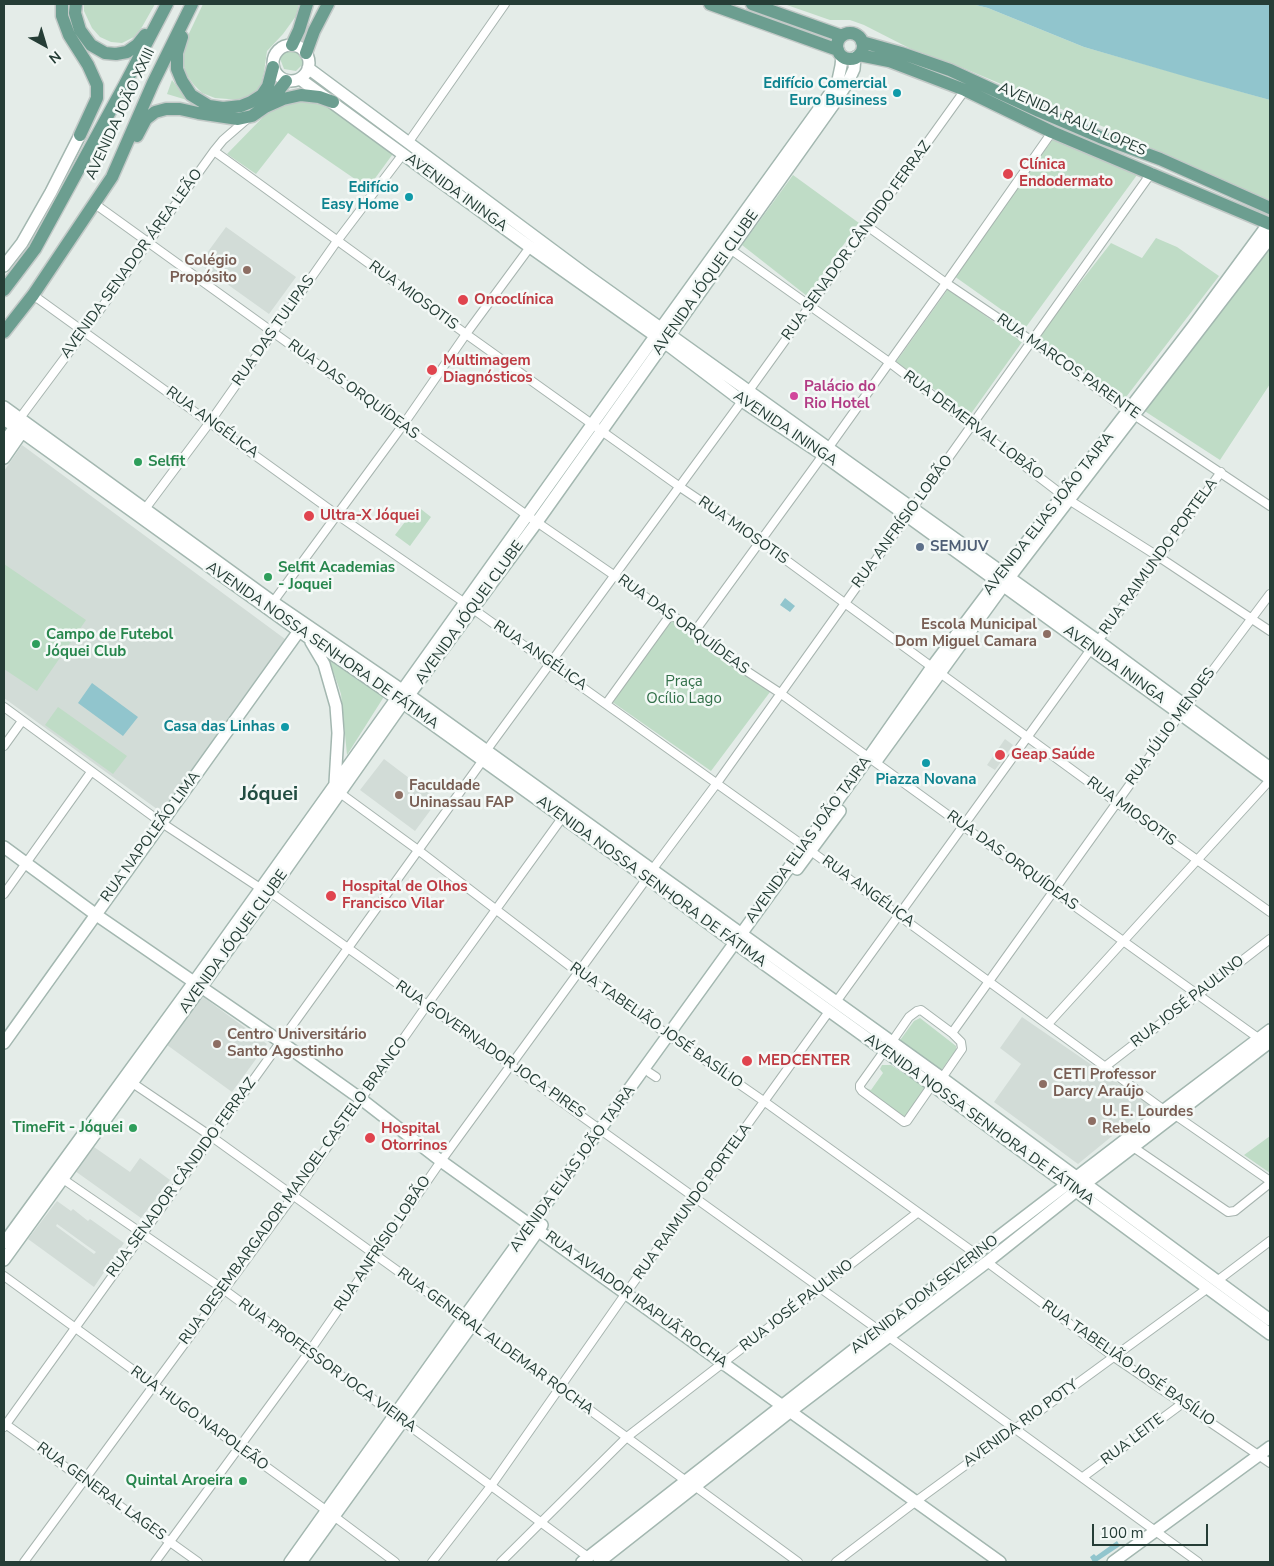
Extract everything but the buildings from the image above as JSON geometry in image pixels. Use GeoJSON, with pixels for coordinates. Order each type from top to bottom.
{"type":"FeatureCollection","features":[{"type":"Feature","properties":{"kind":"main road"},"geometry":{"type":"LineString","coordinates":[[62,4],[62,16],[69,36],[88,65],[97,85],[97,98],[80,135]]}},
{"type":"Feature","properties":{"kind":"main road"},"geometry":{"type":"LineString","coordinates":[[76,4],[75,13],[80,30],[91,45],[105,53],[116,54],[127,52],[138,45],[166,7]]}},
{"type":"Feature","properties":{"kind":"main road"},"geometry":{"type":"LineString","coordinates":[[193,4],[177,52],[178,69],[191,95],[209,106],[223,108],[241,106],[262,95],[272,76],[273,61],[277,51],[286,46],[297,46],[306,53],[309,63],[306,72],[300,79],[286,81],[278,76],[273,67]]}},
{"type":"Feature","properties":{"kind":"main road","name":"AVENIDA JOÃO XXIII"},"geometry":{"type":"LineString","coordinates":[[4,332],[33,295],[112,177],[153,82],[193,4]]}},
{"type":"Feature","properties":{"kind":"main road"},"geometry":{"type":"LineString","coordinates":[[292,45],[307,4]]}},
{"type":"Feature","properties":{"kind":"main road"},"geometry":{"type":"LineString","coordinates":[[306,53],[314,31],[328,4]]}},
{"type":"Feature","properties":{"kind":"main road"},"geometry":{"type":"LineString","coordinates":[[710,4],[840,53],[848,58],[857,56],[863,46],[859,36],[848,33],[842,36],[837,45],[840,53]]}},
{"type":"Feature","properties":{"kind":"main road"},"geometry":{"type":"LineString","coordinates":[[752,4],[842,36]]}},
{"type":"Feature","properties":{"kind":"main road","name":"AVENIDA JOÃO XXIII"},"geometry":{"type":"LineString","coordinates":[[4,290],[34,248],[166,7]]}},
{"type":"Feature","properties":{"kind":"main road","name":"AVENIDA RAUL LOPES"},"geometry":{"type":"LineString","coordinates":[[862,42],[950,70],[1039,111],[1100,137],[1160,159],[1270,208]]}},
{"type":"Feature","properties":{"kind":"main road","name":"AVENIDA JÓQUEI CLUBE"},"geometry":{"type":"LineString","coordinates":[[4,1260],[59,1176],[532,519],[830,96],[838,80],[841,66],[840,53]]}},
{"type":"Feature","properties":{"kind":"main road","name":"AVENIDA JÓQUEI CLUBE"},"geometry":{"type":"LineString","coordinates":[[662,335],[730,249],[836,101],[849,80],[857,56]]}},
{"type":"Feature","properties":{"kind":"main road","name":"AVENIDA RAUL LOPES"},"geometry":{"type":"LineString","coordinates":[[857,56],[889,61],[965,90],[1052,132],[1152,172],[1270,223]]}},
{"type":"Feature","properties":{"kind":"main road","name":"AVENIDA ININGA"},"geometry":{"type":"LineString","coordinates":[[308,68],[530,247],[662,335]]}},
{"type":"Feature","properties":{"kind":"main road","name":"AVENIDA ININGA"},"geometry":{"type":"LineString","coordinates":[[300,79],[405,148],[745,396],[826,451],[1183,709],[1270,768]]}},
{"type":"Feature","properties":{"kind":"main road"},"geometry":{"type":"LineString","coordinates":[[265,107],[286,81]]}},
{"type":"Feature","properties":{"kind":"main road"},"geometry":{"type":"LineString","coordinates":[[80,135],[104,104],[124,86]]}},
{"type":"Feature","properties":{"kind":"main road"},"geometry":{"type":"LineString","coordinates":[[112,177],[146,119],[155,112],[166,109],[180,109],[238,119],[252,116],[265,107],[301,95],[319,97],[333,102]]}},
{"type":"Feature","properties":{"kind":"main road","name":"AVENIDA JOÃO XXIII"},"geometry":{"type":"LineString","coordinates":[[4,266],[22,243],[80,135]]}},
{"type":"Feature","properties":{"kind":"main road"},"geometry":{"type":"LineString","coordinates":[[1215,200],[1217,196],[1223,194],[1246,204],[1257,203]]}},
{"type":"Feature","properties":{"kind":"main road","name":"AVENIDA ELIAS JOÃO TAJRA"},"geometry":{"type":"LineString","coordinates":[[1132,413],[1194,325],[1270,223]]}},
{"type":"Feature","properties":{"kind":"main road","name":"AVENIDA ELIAS JOÃO TAJRA"},"geometry":{"type":"LineString","coordinates":[[301,1562],[330,1514],[398,1417],[936,670],[1066,497],[1270,238]]}},
{"type":"Feature","properties":{"kind":"main road","name":"AVENIDA NOSSA SENHORA DE FÁTIMA"},"geometry":{"type":"LineString","coordinates":[[4,407],[19,426],[309,639],[403,696]]}},
{"type":"Feature","properties":{"kind":"main road","name":"AVENIDA NOSSA SENHORA DE FÁTIMA"},"geometry":{"type":"LineString","coordinates":[[4,419],[19,426],[145,509],[937,1081],[1212,1285],[1270,1334]]}},
{"type":"Feature","properties":{"kind":"main road","name":"AVENIDA SENADOR ÁREA LEÃO"},"geometry":{"type":"LineString","coordinates":[[4,442],[19,426]]}},
{"type":"Feature","properties":{"kind":"main road","name":"AVENIDA SENADOR ÁREA LEÃO"},"geometry":{"type":"LineString","coordinates":[[4,458],[19,426]]}},
{"type":"Feature","properties":{"kind":"main road","name":"RUA NAPOLEÃO LIMA"},"geometry":{"type":"LineString","coordinates":[[4,1043],[299,631]]}},
{"type":"Feature","properties":{"kind":"main road"},"geometry":{"type":"LineString","coordinates":[[309,639],[324,664],[336,706],[338,732],[337,789]]}},
{"type":"Feature","properties":{"kind":"main road","name":"AVENIDA ININGA"},"geometry":{"type":"LineString","coordinates":[[1183,709],[1270,779]]}},
{"type":"Feature","properties":{"kind":"main road","name":"AVENIDA NOSSA SENHORA DE FÁTIMA"},"geometry":{"type":"LineString","coordinates":[[485,755],[562,818],[650,874]]}},
{"type":"Feature","properties":{"kind":"main road","name":"RUA AVIADOR IRAPUÃ ROCHA"},"geometry":{"type":"LineString","coordinates":[[4,847],[95,914],[198,984],[361,1100],[441,1161],[1000,1562]]}},
{"type":"Feature","properties":{"kind":"main road","name":"AVENIDA JÓQUEI CLUBE"},"geometry":{"type":"LineString","coordinates":[[4,1243],[59,1176],[131,1082],[198,984]]}},
{"type":"Feature","properties":{"kind":"main road","name":"AVENIDA DOM SEVERINO"},"geometry":{"type":"LineString","coordinates":[[884,1334],[976,1254],[1076,1184],[1133,1147],[1175,1115],[1266,1043],[1270,1030]]}},
{"type":"Feature","properties":{"kind":"main road","name":"AVENIDA ELIAS JOÃO TAJRA"},"geometry":{"type":"LineString","coordinates":[[605,1131],[653,1075],[671,1037]]}},
{"type":"Feature","properties":{"kind":"main road","name":"AVENIDA DOM SEVERINO"},"geometry":{"type":"LineString","coordinates":[[589,1561],[884,1334],[987,1262],[1164,1110],[1266,1043]]}},
{"type":"Feature","properties":{"kind":"main road","name":"AVENIDA NOSSA SENHORA DE FÁTIMA"},"geometry":{"type":"LineString","coordinates":[[1212,1285],[1270,1320]]}},
{"type":"Feature","properties":{"kind":"main road"},"geometry":{"type":"LineString","coordinates":[[1113,1562],[1270,1447]]}},
{"type":"Feature","properties":{"kind":"main road","name":"AVENIDA ELIAS JOÃO TAJRA"},"geometry":{"type":"LineString","coordinates":[[290,1562],[330,1514]]}},
{"type":"Feature","properties":{"kind":"street","name":"RUA DAS TULIPAS"},"geometry":{"type":"LineString","coordinates":[[145,509],[274,333],[505,4]]}},
{"type":"Feature","properties":{"kind":"street","name":"RUA SENADOR CÂNDIDO FERRAZ"},"geometry":{"type":"LineString","coordinates":[[4,1425],[614,575],[811,306],[965,90]]}},
{"type":"Feature","properties":{"kind":"street","name":"AVENIDA SENADOR ÁREA LEÃO"},"geometry":{"type":"LineString","coordinates":[[19,426],[214,151],[237,127],[252,116]]}},
{"type":"Feature","properties":{"kind":"street"},"geometry":{"type":"LineString","coordinates":[[695,631],[826,451],[1052,132]]}},
{"type":"Feature","properties":{"kind":"street","name":"RUA MIOSOTIS"},"geometry":{"type":"LineString","coordinates":[[214,151],[466,334],[760,542],[1270,912]]}},
{"type":"Feature","properties":{"kind":"street","name":"RUA ANFRÍSIO LOBÃO"},"geometry":{"type":"LineString","coordinates":[[155,1562],[238,1447],[310,1352],[441,1161],[717,783],[1152,172]]}},
{"type":"Feature","properties":{"kind":"street","name":"RUA DAS ORQUÍDEAS"},"geometry":{"type":"LineString","coordinates":[[95,204],[532,519],[695,631],[742,668],[780,693],[1266,1043]]}},
{"type":"Feature","properties":{"kind":"street","name":"RUA MARCOS PARENTE"},"geometry":{"type":"LineString","coordinates":[[867,226],[1132,413],[1270,506]]}},
{"type":"Feature","properties":{"kind":"street"},"geometry":{"type":"LineString","coordinates":[[273,602],[403,425],[466,334],[530,247]]}},
{"type":"Feature","properties":{"kind":"street","name":"RUA DEMERVAL LOBÃO"},"geometry":{"type":"LineString","coordinates":[[730,249],[889,362],[1066,497],[1270,631]]}},
{"type":"Feature","properties":{"kind":"street","name":"RUA ANGÉLICA"},"geometry":{"type":"LineString","coordinates":[[33,295],[336,514],[469,606],[717,783],[1164,1110]]}},
{"type":"Feature","properties":{"kind":"street","name":"RUA RAIMUNDO PORTELA"},"geometry":{"type":"LineString","coordinates":[[432,1562],[491,1486],[833,1006],[1221,472]]}},
{"type":"Feature","properties":{"kind":"street","name":"RUA JÚLIO MENDES"},"geometry":{"type":"LineString","coordinates":[[952,1033],[1183,709],[1270,594]]}},
{"type":"Feature","properties":{"kind":"street"},"geometry":{"type":"LineString","coordinates":[[606,704],[671,614]]}},
{"type":"Feature","properties":{"kind":"street","name":"RUA GOVERNADOR JOCA PIRES"},"geometry":{"type":"LineString","coordinates":[[4,708],[162,823],[265,890],[605,1131],[695,1199],[1015,1428],[1198,1562]]}},
{"type":"Feature","properties":{"kind":"street"},"geometry":{"type":"LineString","coordinates":[[4,746],[22,720]]}},
{"type":"Feature","properties":{"kind":"street"},"geometry":{"type":"LineString","coordinates":[[4,894],[92,772]]}},
{"type":"Feature","properties":{"kind":"street"},"geometry":{"type":"LineString","coordinates":[[1048,1024],[1270,779]]}},
{"type":"Feature","properties":{"kind":"street","name":"RUA TABELIÃO JOSÉ BASÍLIO"},"geometry":{"type":"LineString","coordinates":[[337,789],[579,973],[765,1102],[976,1254]]}},
{"type":"Feature","properties":{"kind":"street","name":"RUA DESEMBARGADOR MANOEL CASTELO BRANCO"},"geometry":{"type":"LineString","coordinates":[[24,1562],[292,1196],[562,818]]}},
{"type":"Feature","properties":{"kind":"street","name":"RUA JOSÉ PAULINO"},"geometry":{"type":"LineString","coordinates":[[1106,1066],[1270,939]]}},
{"type":"Feature","properties":{"kind":"street"},"geometry":{"type":"LineString","coordinates":[[921,1010],[952,1033],[961,1042],[962,1049],[908,1121],[904,1122],[860,1088],[860,1085],[909,1017],[917,1011],[921,1010]]}},
{"type":"Feature","properties":{"kind":"street","name":"RUA GENERAL ALDEMAR ROCHA"},"geometry":{"type":"LineString","coordinates":[[131,1082],[212,1137],[798,1562]]}},
{"type":"Feature","properties":{"kind":"street"},"geometry":{"type":"LineString","coordinates":[[1133,1147],[1228,1212],[1235,1211],[1270,1182],[1175,1115]]}},
{"type":"Feature","properties":{"kind":"street","name":"RUA PROFESSOR JOCA VIEIRA"},"geometry":{"type":"LineString","coordinates":[[59,1176],[223,1289],[310,1352],[540,1522],[589,1561]]}},
{"type":"Feature","properties":{"kind":"street","name":"RUA JOSÉ PAULINO"},"geometry":{"type":"LineString","coordinates":[[501,1562],[626,1437],[917,1213]]}},
{"type":"Feature","properties":{"kind":"street","name":"AVENIDA RIO POTY"},"geometry":{"type":"LineString","coordinates":[[836,1562],[1270,1241]]}},
{"type":"Feature","properties":{"kind":"street","name":"RUA TABELIÃO JOSÉ BASÍLIO"},"geometry":{"type":"LineString","coordinates":[[987,1262],[1114,1357],[1270,1463]]}},
{"type":"Feature","properties":{"kind":"street","name":"RUA HUGO NAPOLEÃO"},"geometry":{"type":"LineString","coordinates":[[4,1276],[394,1562]]}},
{"type":"Feature","properties":{"kind":"street","name":"RUA LEITE"},"geometry":{"type":"LineString","coordinates":[[1083,1478],[1183,1403]]}},
{"type":"Feature","properties":{"kind":"street","name":"RUA GENERAL LAGES"},"geometry":{"type":"LineString","coordinates":[[4,1425],[198,1562]]}},
{"type":"Feature","properties":{"kind":"shaded area","name":"Colégio Propósito"},"geometry":{"type":"Polygon","coordinates":[[[226,227],[296,277],[269,314],[199,264],[226,227]]]}},
{"type":"Feature","properties":{"kind":"shaded area"},"geometry":{"type":"Polygon","coordinates":[[[22,445],[285,639],[161,812],[4,698],[4,471],[22,445]]]}},
{"type":"Feature","properties":{"kind":"shaded area","name":"Geap Saúde"},"geometry":{"type":"Polygon","coordinates":[[[1005,739],[1013,745],[995,770],[987,765],[1005,739]]]}},
{"type":"Feature","properties":{"kind":"shaded area","name":"Faculdade Uninassau FAP"},"geometry":{"type":"Polygon","coordinates":[[[384,759],[438,800],[415,831],[360,790],[384,759]]]}},
{"type":"Feature","properties":{"kind":"shaded area","name":"Centro Universitário Santo Agostinho"},"geometry":{"type":"Polygon","coordinates":[[[202,996],[267,1044],[232,1092],[167,1045],[202,996]]]}},
{"type":"Feature","properties":{"kind":"shaded area"},"geometry":{"type":"Polygon","coordinates":[[[1022,1017],[1150,1105],[1078,1164],[994,1102],[1021,1064],[1000,1048],[1022,1017]]]}},
{"type":"Feature","properties":{"kind":"shaded area"},"geometry":{"type":"Polygon","coordinates":[[[94,1147],[130,1172],[140,1158],[170,1180],[141,1218],[75,1171],[94,1147]]]}},
{"type":"Feature","properties":{"kind":"shaded area"},"geometry":{"type":"Polygon","coordinates":[[[57,1201],[71,1211],[73,1209],[88,1221],[90,1219],[124,1243],[94,1287],[28,1239],[57,1201]],[[57,1224],[56,1226],[94,1254],[96,1252],[57,1224]]]}},
{"type":"Feature","properties":{"kind":"green space"},"geometry":{"type":"Polygon","coordinates":[[[84,4],[155,4],[134,37],[122,43],[111,42],[100,37],[92,28],[84,11],[84,4]]]}},
{"type":"Feature","properties":{"kind":"green space"},"geometry":{"type":"Polygon","coordinates":[[[203,4],[299,4],[296,16],[267,51],[261,85],[252,95],[241,100],[215,98],[202,93],[186,74],[184,44],[203,4]]]}},
{"type":"Feature","properties":{"kind":"green space"},"geometry":{"type":"Polygon","coordinates":[[[784,4],[972,4],[988,8],[1084,47],[1270,100],[1270,202],[1109,129],[963,68],[911,49],[864,25],[850,20],[830,20],[784,4]]]}},
{"type":"Feature","properties":{"kind":"green space"},"geometry":{"type":"Polygon","coordinates":[[[287,49],[298,50],[303,56],[304,63],[296,71],[284,69],[279,56],[287,49]]]}},
{"type":"Feature","properties":{"kind":"green space"},"geometry":{"type":"Polygon","coordinates":[[[172,80],[187,100],[167,94],[172,80]]]}},
{"type":"Feature","properties":{"kind":"green space"},"geometry":{"type":"Polygon","coordinates":[[[297,98],[329,104],[395,151],[368,188],[288,133],[256,174],[227,154],[266,114],[274,108],[297,98]]]}},
{"type":"Feature","properties":{"kind":"green space"},"geometry":{"type":"Polygon","coordinates":[[[1053,139],[1137,175],[1026,327],[954,276],[1053,139]]]}},
{"type":"Feature","properties":{"kind":"green space"},"geometry":{"type":"Polygon","coordinates":[[[793,175],[859,223],[807,296],[742,245],[793,175]]]}},
{"type":"Feature","properties":{"kind":"green space"},"geometry":{"type":"Polygon","coordinates":[[[1156,238],[1177,247],[1219,276],[1123,401],[1037,338],[1111,243],[1142,258],[1156,238]]]}},
{"type":"Feature","properties":{"kind":"green space"},"geometry":{"type":"Polygon","coordinates":[[[1270,243],[1270,384],[1220,460],[1143,410],[1270,243]]]}},
{"type":"Feature","properties":{"kind":"green space"},"geometry":{"type":"Polygon","coordinates":[[[948,289],[1022,342],[970,415],[896,362],[948,289]]]}},
{"type":"Feature","properties":{"kind":"green space"},"geometry":{"type":"Polygon","coordinates":[[[417,506],[431,517],[410,546],[395,535],[417,506]]]}},
{"type":"Feature","properties":{"kind":"green space","name":"Campo de Futebol Jóquei Club"},"geometry":{"type":"Polygon","coordinates":[[[4,564],[86,620],[37,691],[4,669],[4,564]]]}},
{"type":"Feature","properties":{"kind":"green space","name":"Praça Ocílio Lago"},"geometry":{"type":"Polygon","coordinates":[[[671,619],[770,692],[711,771],[611,701],[671,619]]]}},
{"type":"Feature","properties":{"kind":"green space"},"geometry":{"type":"Polygon","coordinates":[[[328,656],[385,695],[347,755],[341,694],[328,656]]]}},
{"type":"Feature","properties":{"kind":"green space"},"geometry":{"type":"Polygon","coordinates":[[[58,707],[127,756],[113,774],[45,725],[58,707]]]}},
{"type":"Feature","properties":{"kind":"green space"},"geometry":{"type":"Polygon","coordinates":[[[920,1018],[956,1046],[956,1050],[940,1072],[898,1043],[914,1021],[920,1018]]]}},
{"type":"Feature","properties":{"kind":"green space"},"geometry":{"type":"Polygon","coordinates":[[[882,1065],[891,1065],[926,1088],[905,1117],[905,1120],[864,1092],[866,1088],[871,1090],[883,1073],[880,1069],[882,1065]]]}},
{"type":"Feature","properties":{"kind":"green space"},"geometry":{"type":"Polygon","coordinates":[[[1270,1136],[1270,1173],[1244,1155],[1270,1136]]]}},
{"type":"Feature","properties":{"kind":"water"},"geometry":{"type":"Polygon","coordinates":[[[972,4],[1270,4],[1270,100],[1084,47],[988,8],[972,4]]]}},
{"type":"Feature","properties":{"kind":"water"},"geometry":{"type":"Polygon","coordinates":[[[785,598],[795,606],[790,612],[780,605],[785,598]]]}},
{"type":"Feature","properties":{"kind":"water"},"geometry":{"type":"Polygon","coordinates":[[[92,683],[138,717],[123,736],[78,703],[92,683]]]}},
{"type":"Feature","properties":{"kind":"water"},"geometry":{"type":"Polygon","coordinates":[[[1117,1541],[1120,1546],[1096,1562],[1093,1562],[1090,1557],[1094,1554],[1096,1556],[1117,1541]]]}},
{"type":"Feature","properties":{"kind":"place","name":"Edifício Comercial Euro Business"},"geometry":{"type":"Point","coordinates":[897,93]}},
{"type":"Feature","properties":{"kind":"place","name":"Clínica Endodermato"},"geometry":{"type":"Point","coordinates":[1008,174]}},
{"type":"Feature","properties":{"kind":"place","name":"Edifício Easy Home"},"geometry":{"type":"Point","coordinates":[409,197]}},
{"type":"Feature","properties":{"kind":"place","name":"Colégio Propósito"},"geometry":{"type":"Point","coordinates":[247,270]}},
{"type":"Feature","properties":{"kind":"place","name":"Oncoclínica"},"geometry":{"type":"Point","coordinates":[463,300]}},
{"type":"Feature","properties":{"kind":"place","name":"Multimagem Diagnósticos"},"geometry":{"type":"Point","coordinates":[432,370]}},
{"type":"Feature","properties":{"kind":"place","name":"Palácio do Rio Hotel"},"geometry":{"type":"Point","coordinates":[794,396]}},
{"type":"Feature","properties":{"kind":"place","name":"Selfit"},"geometry":{"type":"Point","coordinates":[138,462]}},
{"type":"Feature","properties":{"kind":"place","name":"Ultra-X Jóquei"},"geometry":{"type":"Point","coordinates":[309,516]}},
{"type":"Feature","properties":{"kind":"place","name":"SEMJUV"},"geometry":{"type":"Point","coordinates":[920,547]}},
{"type":"Feature","properties":{"kind":"place","name":"Selfit Academias - Joquei"},"geometry":{"type":"Point","coordinates":[268,577]}},
{"type":"Feature","properties":{"kind":"place","name":"Escola Municipal Dom Miguel Camara"},"geometry":{"type":"Point","coordinates":[1047,634]}},
{"type":"Feature","properties":{"kind":"place","name":"Campo de Futebol Jóquei Club"},"geometry":{"type":"Point","coordinates":[36,644]}},
{"type":"Feature","properties":{"kind":"place","name":"Casa das Linhas"},"geometry":{"type":"Point","coordinates":[285,727]}},
{"type":"Feature","properties":{"kind":"place","name":"Geap Saúde"},"geometry":{"type":"Point","coordinates":[1000,755]}},
{"type":"Feature","properties":{"kind":"place","name":"Piazza Novana"},"geometry":{"type":"Point","coordinates":[926,763]}},
{"type":"Feature","properties":{"kind":"place","name":"Faculdade Uninassau FAP"},"geometry":{"type":"Point","coordinates":[399,795]}},
{"type":"Feature","properties":{"kind":"place","name":"Hospital de Olhos Francisco Vilar"},"geometry":{"type":"Point","coordinates":[331,896]}},
{"type":"Feature","properties":{"kind":"place","name":"Centro Universitário Santo Agostinho"},"geometry":{"type":"Point","coordinates":[217,1044]}},
{"type":"Feature","properties":{"kind":"place","name":"MEDCENTER"},"geometry":{"type":"Point","coordinates":[747,1061]}},
{"type":"Feature","properties":{"kind":"place","name":"CETI Professor Darcy Araújo"},"geometry":{"type":"Point","coordinates":[1043,1084]}},
{"type":"Feature","properties":{"kind":"place","name":"U. E. Lourdes Rebelo"},"geometry":{"type":"Point","coordinates":[1092,1121]}},
{"type":"Feature","properties":{"kind":"place","name":"TimeFit - Jóquei"},"geometry":{"type":"Point","coordinates":[133,1128]}},
{"type":"Feature","properties":{"kind":"place","name":"Hospital Otorrinos"},"geometry":{"type":"Point","coordinates":[370,1138]}},
{"type":"Feature","properties":{"kind":"place","name":"Quintal Aroeira"},"geometry":{"type":"Point","coordinates":[243,1481]}},
{"type":"Feature","properties":{"kind":"district","name":"Jóquei"},"geometry":{"type":"Point","coordinates":[269,795]}}]}
